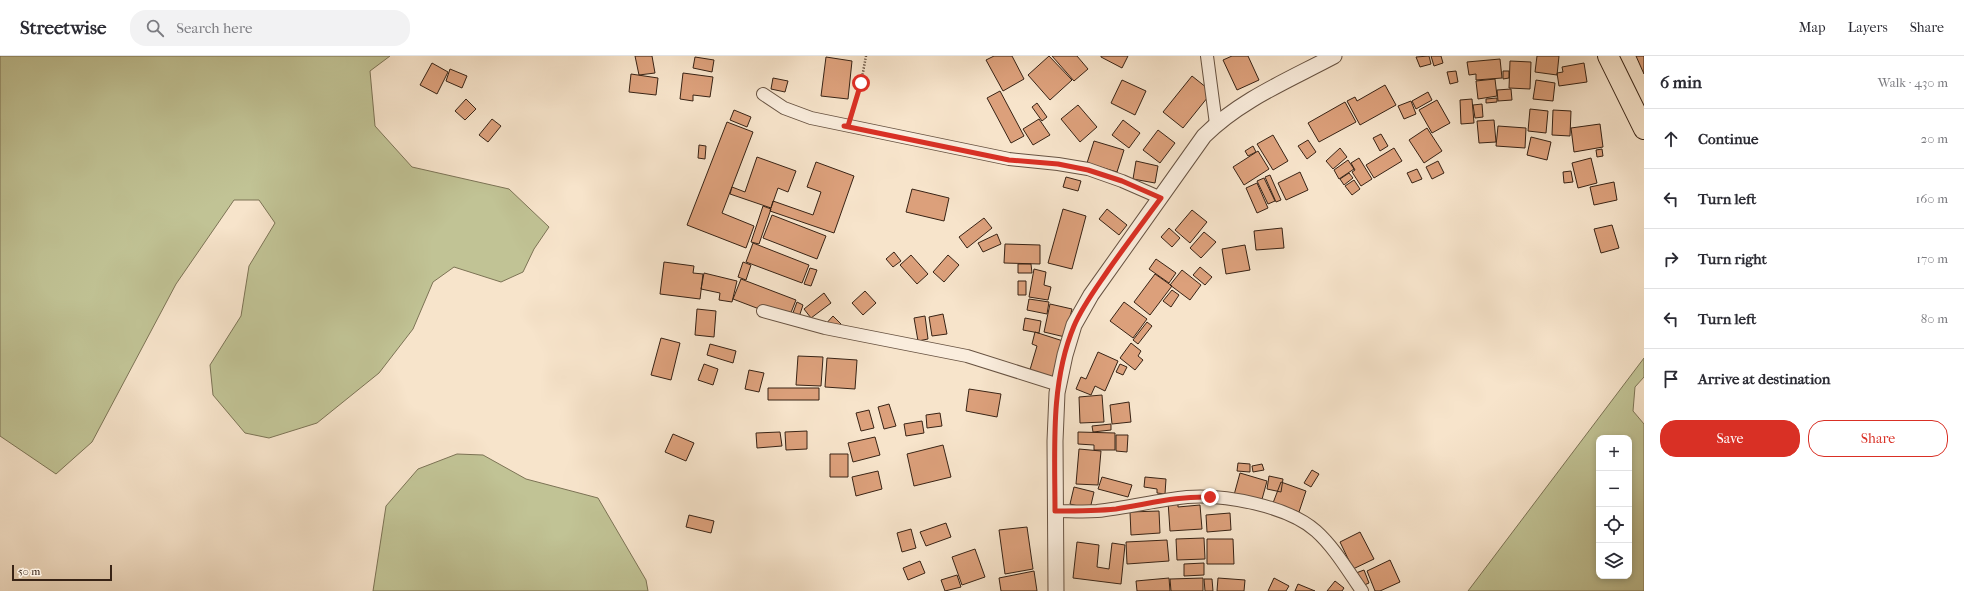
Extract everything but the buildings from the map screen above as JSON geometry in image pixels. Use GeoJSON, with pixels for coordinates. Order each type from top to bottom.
{"type":"FeatureCollection","features":[{"type":"Feature","properties":{"kind":"highway"},"geometry":{"type":"LineString","coordinates":[[1608,56],[1644,129]]}},
{"type":"Feature","properties":{"kind":"street"},"geometry":{"type":"LineString","coordinates":[[1207,56],[1216,124]]}},
{"type":"Feature","properties":{"kind":"street"},"geometry":{"type":"LineString","coordinates":[[1056,591],[1055,441],[1059,385],[1065,355],[1074,325],[1091,295],[1161,198],[1186,159],[1216,124],[1266,90],[1334,56]]}},
{"type":"Feature","properties":{"kind":"street"},"geometry":{"type":"LineString","coordinates":[[763,94],[791,110],[812,118],[1009,160],[1058,164],[1088,170],[1122,181],[1161,198]]}},
{"type":"Feature","properties":{"kind":"street"},"geometry":{"type":"LineString","coordinates":[[763,311],[825,328],[967,356],[1059,385]]}},
{"type":"Feature","properties":{"kind":"street"},"geometry":{"type":"LineString","coordinates":[[1055,511],[1096,511],[1188,497],[1210,497],[1245,502],[1277,510],[1299,518],[1317,532],[1341,560],[1362,591]]}},
{"type":"Feature","properties":{"kind":"path"},"geometry":{"type":"LineString","coordinates":[[844,126],[848,126],[861,83],[866,56]]}},
{"type":"Feature","properties":{"kind":"green space"},"geometry":{"type":"Polygon","coordinates":[[[0,56],[390,56],[370,71],[375,126],[412,167],[509,189],[549,227],[534,249],[523,272],[501,282],[454,267],[433,282],[413,329],[379,373],[317,423],[269,438],[245,433],[213,395],[210,365],[241,316],[249,266],[275,223],[259,200],[234,200],[176,284],[92,442],[56,474],[0,436],[0,56]]]}},
{"type":"Feature","properties":{"kind":"green space"},"geometry":{"type":"Polygon","coordinates":[[[1644,358],[1644,377],[1635,387],[1633,411],[1644,424],[1644,591],[1468,591],[1644,358]]]}},
{"type":"Feature","properties":{"kind":"green space"},"geometry":{"type":"Polygon","coordinates":[[[457,454],[483,455],[526,479],[598,498],[646,580],[648,591],[373,591],[386,506],[418,469],[457,454]]]}},
{"type":"Feature","properties":{"kind":"route"},"geometry":{"type":"LineString","coordinates":[[861,83],[848,126],[844,126],[1009,160],[1058,164],[1088,170],[1122,181],[1161,198],[1091,295],[1074,325],[1065,355],[1057,393],[1055,511],[1096,511],[1140,505],[1160,500],[1188,497],[1210,497]]}}]}
